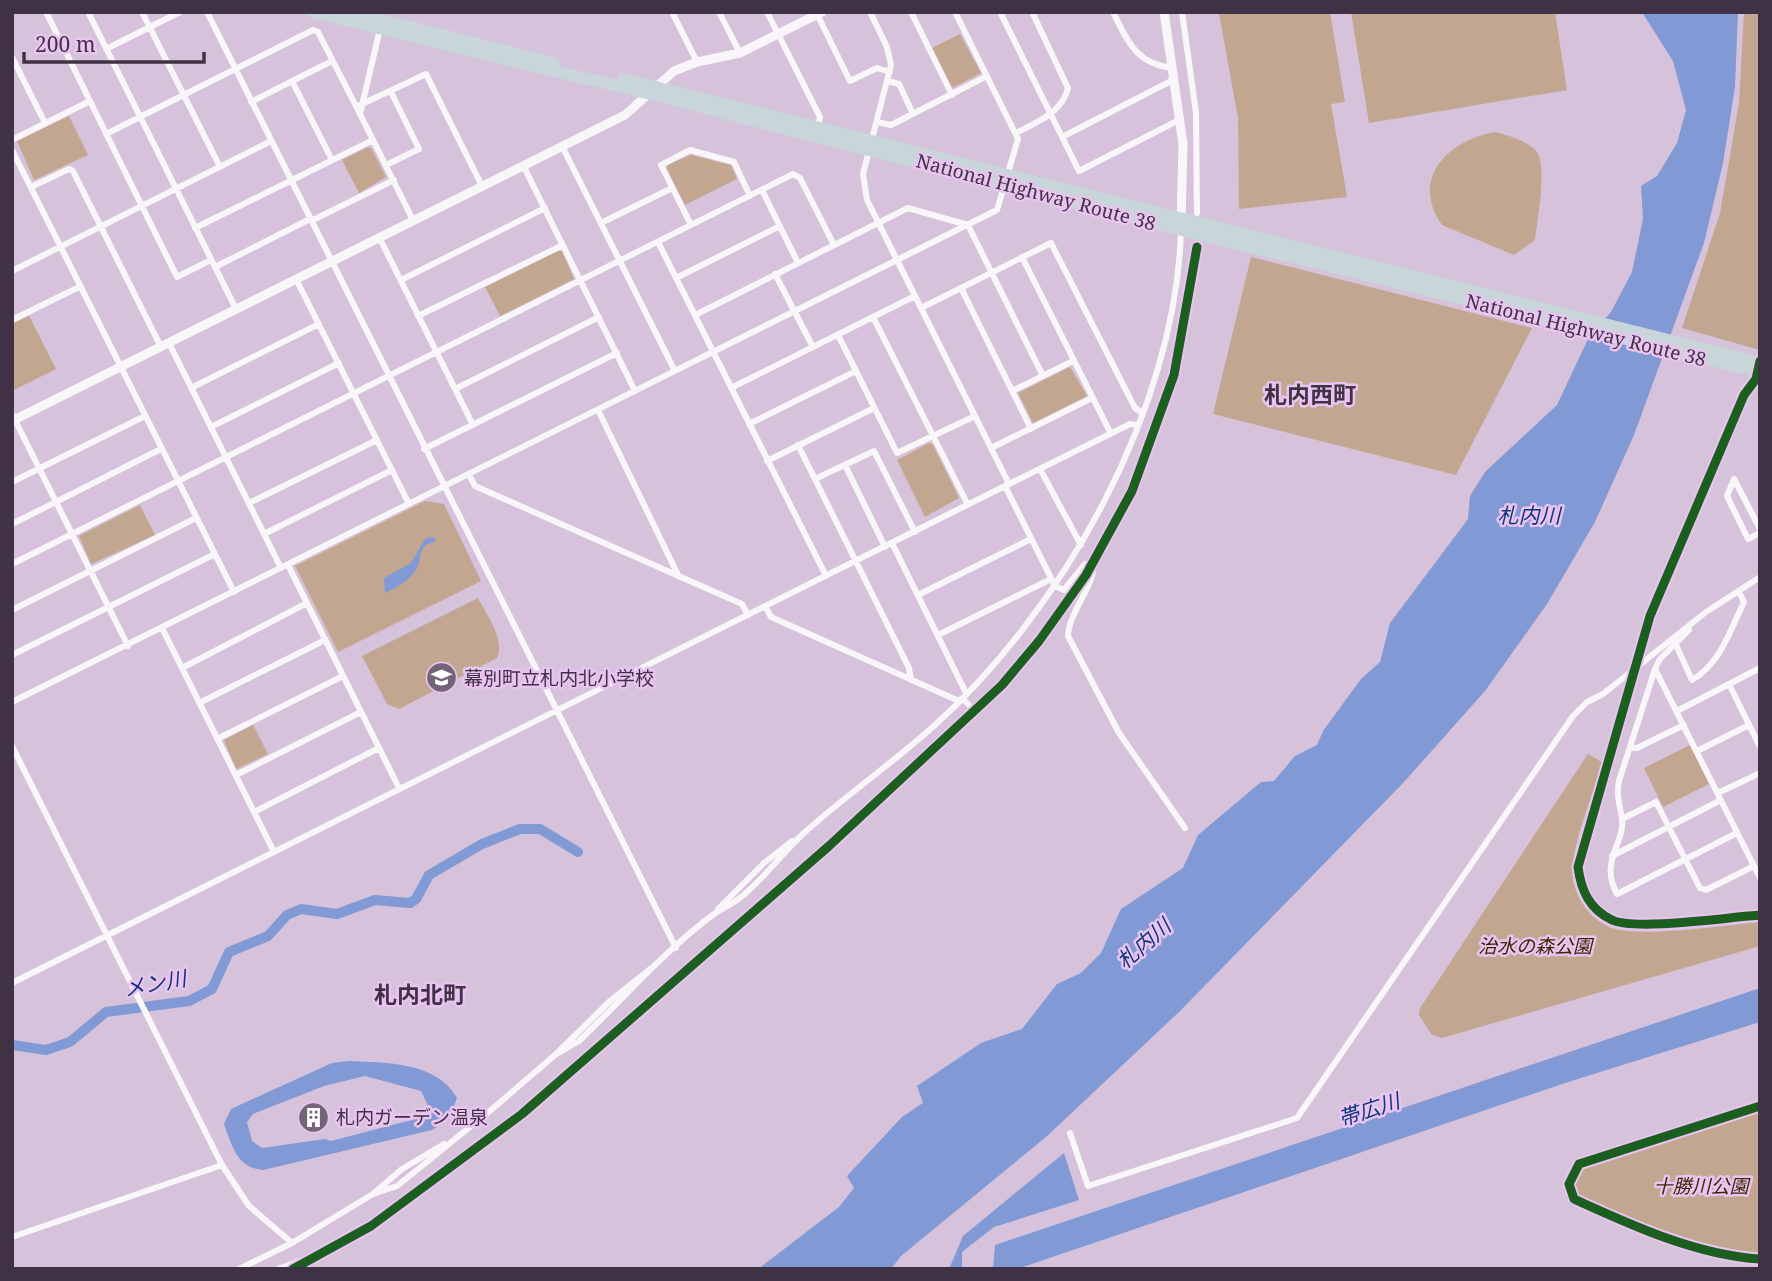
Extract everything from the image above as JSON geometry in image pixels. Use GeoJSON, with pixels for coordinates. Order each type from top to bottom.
{"type":"FeatureCollection","features":[{"type":"Feature","properties":{"kind":"highway","name":"National Highway Route 38"},"geometry":{"type":"LineString","coordinates":[[312,12],[382,21]]}},
{"type":"Feature","properties":{"kind":"highway","name":"National Highway Route 38"},"geometry":{"type":"LineString","coordinates":[[351,12],[1198,230],[1751,364],[1760,372]]}},
{"type":"Feature","properties":{"kind":"street"},"geometry":{"type":"LineString","coordinates":[[46,12],[177,277],[310,220],[394,180]]}},
{"type":"Feature","properties":{"kind":"street"},"geometry":{"type":"LineString","coordinates":[[88,12],[236,309]]}},
{"type":"Feature","properties":{"kind":"street"},"geometry":{"type":"LineString","coordinates":[[142,12],[220,167]]}},
{"type":"Feature","properties":{"kind":"street"},"geometry":{"type":"LineString","coordinates":[[106,49],[180,12]]}},
{"type":"Feature","properties":{"kind":"street"},"geometry":{"type":"LineString","coordinates":[[206,12],[676,948]]}},
{"type":"Feature","properties":{"kind":"street"},"geometry":{"type":"LineString","coordinates":[[672,12],[697,62]]}},
{"type":"Feature","properties":{"kind":"street"},"geometry":{"type":"LineString","coordinates":[[719,12],[740,53]]}},
{"type":"Feature","properties":{"kind":"street"},"geometry":{"type":"LineString","coordinates":[[767,12],[820,117],[817,132]]}},
{"type":"Feature","properties":{"kind":"street"},"geometry":{"type":"LineString","coordinates":[[870,12],[887,47],[890,72],[870,145],[863,185],[878,223],[975,416],[1055,586],[1064,590],[1085,564],[1092,564]]}},
{"type":"Feature","properties":{"kind":"street"},"geometry":{"type":"LineString","coordinates":[[911,12],[952,94]]}},
{"type":"Feature","properties":{"kind":"street"},"geometry":{"type":"LineString","coordinates":[[12,702],[997,210],[1018,139],[955,12]]}},
{"type":"Feature","properties":{"kind":"street"},"geometry":{"type":"LineString","coordinates":[[1000,12],[1079,171],[1181,119]]}},
{"type":"Feature","properties":{"kind":"street"},"geometry":{"type":"LineString","coordinates":[[1016,133],[1051,114],[1065,100],[1068,88],[1032,12]]}},
{"type":"Feature","properties":{"kind":"street"},"geometry":{"type":"LineString","coordinates":[[1113,12],[1136,54],[1173,68]]}},
{"type":"Feature","properties":{"kind":"street"},"geometry":{"type":"LineString","coordinates":[[239,1269],[292,1243],[373,1194],[397,1185],[555,1055],[579,1041],[662,960],[714,914],[741,897],[803,834],[935,724],[962,697],[1055,586],[1110,491],[1136,425],[1166,335],[1179,268],[1184,178],[1181,119],[1164,12]]}},
{"type":"Feature","properties":{"kind":"street"},"geometry":{"type":"LineString","coordinates":[[293,1269],[371,1226],[522,1114],[829,846],[975,711],[1039,641],[1092,564],[1132,491],[1165,404],[1186,321],[1198,230],[1196,113],[1182,12]]}},
{"type":"Feature","properties":{"kind":"street"},"geometry":{"type":"LineString","coordinates":[[128,646],[13,418],[625,115],[674,71],[697,62],[740,53],[819,13],[850,81],[877,68],[890,72]]}},
{"type":"Feature","properties":{"kind":"street"},"geometry":{"type":"LineString","coordinates":[[360,114],[382,21]]}},
{"type":"Feature","properties":{"kind":"street"},"geometry":{"type":"LineString","coordinates":[[106,134],[313,30],[318,32],[414,220]]}},
{"type":"Feature","properties":{"kind":"street"},"geometry":{"type":"LineString","coordinates":[[12,57],[45,123]]}},
{"type":"Feature","properties":{"kind":"street"},"geometry":{"type":"LineString","coordinates":[[251,102],[332,61]]}},
{"type":"Feature","properties":{"kind":"street"},"geometry":{"type":"LineString","coordinates":[[360,105],[426,74],[482,186]]}},
{"type":"Feature","properties":{"kind":"street"},"geometry":{"type":"LineString","coordinates":[[877,122],[891,125],[987,76]]}},
{"type":"Feature","properties":{"kind":"street"},"geometry":{"type":"LineString","coordinates":[[1062,136],[1175,79]]}},
{"type":"Feature","properties":{"kind":"street"},"geometry":{"type":"LineString","coordinates":[[292,81],[332,160]]}},
{"type":"Feature","properties":{"kind":"street"},"geometry":{"type":"LineString","coordinates":[[888,81],[899,84],[914,114]]}},
{"type":"Feature","properties":{"kind":"street"},"geometry":{"type":"LineString","coordinates":[[386,166],[419,149],[391,92]]}},
{"type":"Feature","properties":{"kind":"street"},"geometry":{"type":"LineString","coordinates":[[12,140],[90,101]]}},
{"type":"Feature","properties":{"kind":"street"},"geometry":{"type":"LineString","coordinates":[[195,228],[373,140]]}},
{"type":"Feature","properties":{"kind":"street"},"geometry":{"type":"LineString","coordinates":[[12,271],[271,141]]}},
{"type":"Feature","properties":{"kind":"street"},"geometry":{"type":"LineString","coordinates":[[562,146],[675,371]]}},
{"type":"Feature","properties":{"kind":"street"},"geometry":{"type":"LineString","coordinates":[[12,150],[233,592]]}},
{"type":"Feature","properties":{"kind":"street"},"geometry":{"type":"LineString","coordinates":[[691,225],[661,165],[690,150],[734,162],[750,196]]}},
{"type":"Feature","properties":{"kind":"street"},"geometry":{"type":"LineString","coordinates":[[523,165],[635,391]]}},
{"type":"Feature","properties":{"kind":"street"},"geometry":{"type":"LineString","coordinates":[[31,187],[69,169],[191,388],[264,534],[307,603],[400,788]]}},
{"type":"Feature","properties":{"kind":"street"},"geometry":{"type":"LineString","coordinates":[[12,564],[793,174],[800,178],[834,245]]}},
{"type":"Feature","properties":{"kind":"street"},"geometry":{"type":"LineString","coordinates":[[601,223],[672,188]]}},
{"type":"Feature","properties":{"kind":"street"},"geometry":{"type":"LineString","coordinates":[[762,190],[798,263]]}},
{"type":"Feature","properties":{"kind":"street"},"geometry":{"type":"LineString","coordinates":[[401,280],[545,208]]}},
{"type":"Feature","properties":{"kind":"street"},"geometry":{"type":"LineString","coordinates":[[695,315],[908,208],[968,225],[1043,376]]}},
{"type":"Feature","properties":{"kind":"street"},"geometry":{"type":"LineString","coordinates":[[676,278],[780,226]]}},
{"type":"Feature","properties":{"kind":"street"},"geometry":{"type":"LineString","coordinates":[[379,237],[473,425]]}},
{"type":"Feature","properties":{"kind":"street"},"geometry":{"type":"LineString","coordinates":[[658,242],[826,576]]}},
{"type":"Feature","properties":{"kind":"street"},"geometry":{"type":"LineString","coordinates":[[921,308],[1051,243],[1135,408],[1141,412]]}},
{"type":"Feature","properties":{"kind":"street"},"geometry":{"type":"LineString","coordinates":[[418,316],[563,244]]}},
{"type":"Feature","properties":{"kind":"street"},"geometry":{"type":"LineString","coordinates":[[1022,257],[1111,434]]}},
{"type":"Feature","properties":{"kind":"street"},"geometry":{"type":"LineString","coordinates":[[775,274],[813,347]]}},
{"type":"Feature","properties":{"kind":"street"},"geometry":{"type":"LineString","coordinates":[[296,279],[409,504]]}},
{"type":"Feature","properties":{"kind":"street"},"geometry":{"type":"LineString","coordinates":[[12,320],[80,286]]}},
{"type":"Feature","properties":{"kind":"street"},"geometry":{"type":"LineString","coordinates":[[961,288],[1031,429]]}},
{"type":"Feature","properties":{"kind":"street"},"geometry":{"type":"LineString","coordinates":[[730,388],[915,296]]}},
{"type":"Feature","properties":{"kind":"street"},"geometry":{"type":"LineString","coordinates":[[455,389],[599,317]]}},
{"type":"Feature","properties":{"kind":"street"},"geometry":{"type":"LineString","coordinates":[[873,317],[968,505]]}},
{"type":"Feature","properties":{"kind":"street"},"geometry":{"type":"LineString","coordinates":[[191,388],[319,324]]}},
{"type":"Feature","properties":{"kind":"street"},"geometry":{"type":"LineString","coordinates":[[838,335],[897,453],[975,416]]}},
{"type":"Feature","properties":{"kind":"street"},"geometry":{"type":"LineString","coordinates":[[424,449],[617,353]]}},
{"type":"Feature","properties":{"kind":"street"},"geometry":{"type":"LineString","coordinates":[[1012,391],[1073,360]]}},
{"type":"Feature","properties":{"kind":"street"},"geometry":{"type":"LineString","coordinates":[[211,427],[339,363]]}},
{"type":"Feature","properties":{"kind":"street"},"geometry":{"type":"LineString","coordinates":[[749,424],[856,371]]}},
{"type":"Feature","properties":{"kind":"street"},"geometry":{"type":"LineString","coordinates":[[991,449],[1093,398]]}},
{"type":"Feature","properties":{"kind":"street"},"geometry":{"type":"LineString","coordinates":[[767,461],[874,408]]}},
{"type":"Feature","properties":{"kind":"street"},"geometry":{"type":"LineString","coordinates":[[598,410],[679,577]]}},
{"type":"Feature","properties":{"kind":"street"},"geometry":{"type":"LineString","coordinates":[[12,482],[145,416]]}},
{"type":"Feature","properties":{"kind":"street"},"geometry":{"type":"LineString","coordinates":[[12,983],[1007,485],[1130,424],[1136,425]]}},
{"type":"Feature","properties":{"kind":"street"},"geometry":{"type":"LineString","coordinates":[[249,503],[377,440]]}},
{"type":"Feature","properties":{"kind":"street"},"geometry":{"type":"LineString","coordinates":[[798,445],[909,668],[911,680]]}},
{"type":"Feature","properties":{"kind":"street"},"geometry":{"type":"LineString","coordinates":[[12,524],[162,449]]}},
{"type":"Feature","properties":{"kind":"street"},"geometry":{"type":"LineString","coordinates":[[815,479],[874,451],[915,532]]}},
{"type":"Feature","properties":{"kind":"street"},"geometry":{"type":"LineString","coordinates":[[845,465],[918,595],[938,635],[962,697],[975,711]]}},
{"type":"Feature","properties":{"kind":"street"},"geometry":{"type":"LineString","coordinates":[[1040,469],[1080,545]]}},
{"type":"Feature","properties":{"kind":"street"},"geometry":{"type":"LineString","coordinates":[[264,534],[392,470]]}},
{"type":"Feature","properties":{"kind":"street"},"geometry":{"type":"LineString","coordinates":[[469,475],[475,486],[742,604],[748,615]]}},
{"type":"Feature","properties":{"kind":"street"},"geometry":{"type":"LineString","coordinates":[[1734,479],[1760,531],[1748,538],[1727,496],[1734,479]]}},
{"type":"Feature","properties":{"kind":"street"},"geometry":{"type":"LineString","coordinates":[[12,610],[196,518]]}},
{"type":"Feature","properties":{"kind":"street"},"geometry":{"type":"LineString","coordinates":[[918,595],[1031,539]]}},
{"type":"Feature","properties":{"kind":"street"},"geometry":{"type":"LineString","coordinates":[[12,655],[215,554]]}},
{"type":"Feature","properties":{"kind":"street"},"geometry":{"type":"LineString","coordinates":[[1092,564],[1094,575],[1070,619],[1068,636],[1119,733],[1185,828]]}},
{"type":"Feature","properties":{"kind":"street"},"geometry":{"type":"LineString","coordinates":[[1070,1133],[1088,1186],[1297,1118],[1573,716],[1636,666],[1760,577]]}},
{"type":"Feature","properties":{"kind":"street"},"geometry":{"type":"LineString","coordinates":[[938,635],[1051,579]]}},
{"type":"Feature","properties":{"kind":"street"},"geometry":{"type":"LineString","coordinates":[[1676,645],[1692,680],[1705,672],[1716,660],[1744,602],[1739,592]]}},
{"type":"Feature","properties":{"kind":"street"},"geometry":{"type":"LineString","coordinates":[[182,668],[307,603]]}},
{"type":"Feature","properties":{"kind":"street"},"geometry":{"type":"LineString","coordinates":[[765,606],[771,617],[911,680],[962,697]]}},
{"type":"Feature","properties":{"kind":"street"},"geometry":{"type":"LineString","coordinates":[[1645,923],[1614,921],[1600,912],[1585,895],[1578,867],[1650,615]]}},
{"type":"Feature","properties":{"kind":"street"},"geometry":{"type":"LineString","coordinates":[[1692,625],[1660,659],[1630,748],[1616,799],[1622,819],[1612,856],[1611,874],[1617,894],[1737,833]]}},
{"type":"Feature","properties":{"kind":"street"},"geometry":{"type":"LineString","coordinates":[[162,628],[274,852]]}},
{"type":"Feature","properties":{"kind":"street"},"geometry":{"type":"LineString","coordinates":[[199,704],[326,640]]}},
{"type":"Feature","properties":{"kind":"street"},"geometry":{"type":"LineString","coordinates":[[1677,711],[1760,668]]}},
{"type":"Feature","properties":{"kind":"street"},"geometry":{"type":"LineString","coordinates":[[1656,669],[1760,878]]}},
{"type":"Feature","properties":{"kind":"street"},"geometry":{"type":"LineString","coordinates":[[217,739],[343,676]]}},
{"type":"Feature","properties":{"kind":"street"},"geometry":{"type":"LineString","coordinates":[[1729,684],[1760,747]]}},
{"type":"Feature","properties":{"kind":"street"},"geometry":{"type":"LineString","coordinates":[[236,775],[361,712]]}},
{"type":"Feature","properties":{"kind":"street"},"geometry":{"type":"LineString","coordinates":[[1630,748],[1637,748],[1684,725]]}},
{"type":"Feature","properties":{"kind":"street"},"geometry":{"type":"LineString","coordinates":[[1697,751],[1749,725]]}},
{"type":"Feature","properties":{"kind":"street"},"geometry":{"type":"LineString","coordinates":[[12,746],[222,1165],[249,1206],[292,1243]]}},
{"type":"Feature","properties":{"kind":"street"},"geometry":{"type":"LineString","coordinates":[[254,812],[379,748]]}},
{"type":"Feature","properties":{"kind":"street"},"geometry":{"type":"LineString","coordinates":[[1612,856],[1669,827],[1760,773]]}},
{"type":"Feature","properties":{"kind":"street"},"geometry":{"type":"LineString","coordinates":[[1622,819],[1656,802],[1700,888],[1706,890],[1754,866]]}},
{"type":"Feature","properties":{"kind":"street"},"geometry":{"type":"LineString","coordinates":[[12,1237],[222,1165]]}},
{"type":"Feature","properties":{"kind":"street"},"geometry":{"type":"LineString","coordinates":[[278,1269],[300,1261],[304,1263]]}},
{"type":"Feature","properties":{"kind":"green space"},"geometry":{"type":"Polygon","coordinates":[[[1330,12],[1345,102],[1331,104],[1347,197],[1239,209],[1238,118],[1219,13],[1330,12]]]}},
{"type":"Feature","properties":{"kind":"green space"},"geometry":{"type":"Polygon","coordinates":[[[1351,12],[1555,12],[1567,90],[1369,123],[1351,12]]]}},
{"type":"Feature","properties":{"kind":"green space"},"geometry":{"type":"Polygon","coordinates":[[[1744,12],[1760,12],[1760,350],[1682,328],[1720,213],[1739,103],[1744,12]]]}},
{"type":"Feature","properties":{"kind":"green space"},"geometry":{"type":"Polygon","coordinates":[[[960,34],[981,73],[952,88],[932,48],[960,34]]]}},
{"type":"Feature","properties":{"kind":"green space"},"geometry":{"type":"Polygon","coordinates":[[[69,116],[88,155],[34,180],[17,141],[69,116]]]}},
{"type":"Feature","properties":{"kind":"green space"},"geometry":{"type":"Polygon","coordinates":[[[1495,132],[1532,147],[1539,158],[1541,168],[1535,240],[1514,255],[1442,225],[1433,208],[1430,192],[1432,177],[1449,153],[1478,136],[1495,132]]]}},
{"type":"Feature","properties":{"kind":"green space"},"geometry":{"type":"Polygon","coordinates":[[[368,147],[386,177],[359,193],[342,160],[368,147]]]}},
{"type":"Feature","properties":{"kind":"green space"},"geometry":{"type":"Polygon","coordinates":[[[691,155],[731,165],[737,179],[685,205],[667,165],[691,155]]]}},
{"type":"Feature","properties":{"kind":"green space"},"geometry":{"type":"Polygon","coordinates":[[[562,251],[574,279],[500,316],[485,287],[562,251]]]}},
{"type":"Feature","properties":{"kind":"green space"},"geometry":{"type":"Polygon","coordinates":[[[1251,257],[1532,328],[1456,475],[1213,414],[1251,257]]]}},
{"type":"Feature","properties":{"kind":"green space"},"geometry":{"type":"Polygon","coordinates":[[[29,316],[56,369],[12,391],[12,324],[29,316]]]}},
{"type":"Feature","properties":{"kind":"green space"},"geometry":{"type":"Polygon","coordinates":[[[1070,367],[1087,396],[1033,423],[1018,393],[1070,367]]]}},
{"type":"Feature","properties":{"kind":"green space"},"geometry":{"type":"Polygon","coordinates":[[[929,443],[933,445],[959,498],[925,517],[897,460],[929,443]]]}},
{"type":"Feature","properties":{"kind":"green space"},"geometry":{"type":"Polygon","coordinates":[[[425,501],[444,504],[481,581],[338,652],[295,566],[425,501]]]}},
{"type":"Feature","properties":{"kind":"green space"},"geometry":{"type":"Polygon","coordinates":[[[140,505],[155,535],[91,564],[79,536],[140,505]]]}},
{"type":"Feature","properties":{"kind":"green space"},"geometry":{"type":"Polygon","coordinates":[[[478,598],[497,635],[497,658],[399,709],[387,704],[362,656],[478,598]]]}},
{"type":"Feature","properties":{"kind":"green space"},"geometry":{"type":"Polygon","coordinates":[[[253,725],[268,754],[236,769],[224,740],[253,725]]]}},
{"type":"Feature","properties":{"kind":"green space"},"geometry":{"type":"Polygon","coordinates":[[[1690,745],[1709,784],[1663,807],[1644,768],[1690,745]]]}},
{"type":"Feature","properties":{"kind":"green space","name":"治水の森公園"},"geometry":{"type":"Polygon","coordinates":[[[1588,754],[1603,763],[1578,836],[1572,871],[1580,900],[1593,916],[1609,927],[1640,932],[1760,922],[1760,946],[1442,1038],[1432,1035],[1419,1015],[1420,1008],[1588,754]]]}},
{"type":"Feature","properties":{"kind":"green space","name":"十勝川公園"},"geometry":{"type":"Polygon","coordinates":[[[1760,1106],[1760,1259],[1727,1257],[1672,1240],[1584,1205],[1574,1199],[1569,1191],[1570,1182],[1579,1164],[1760,1106]]]}},
{"type":"Feature","properties":{"kind":"water","name":"札内川"},"geometry":{"type":"Polygon","coordinates":[[[1642,12],[1738,12],[1735,87],[1723,163],[1704,243],[1634,435],[1595,522],[1547,604],[1485,691],[1404,782],[1179,1012],[1046,1137],[901,1256],[891,1269],[758,1269],[839,1207],[854,1188],[847,1176],[902,1117],[923,1103],[917,1086],[981,1043],[1022,1029],[1057,984],[1081,973],[1101,953],[1121,909],[1183,868],[1198,835],[1261,782],[1274,781],[1295,756],[1317,745],[1323,731],[1361,679],[1380,662],[1390,623],[1468,519],[1470,496],[1485,472],[1557,405],[1589,337],[1611,312],[1632,272],[1643,219],[1641,186],[1657,176],[1677,143],[1686,110],[1673,61],[1642,12]]]}},
{"type":"Feature","properties":{"kind":"water"},"geometry":{"type":"Polygon","coordinates":[[[434,537],[436,541],[425,546],[421,552],[413,574],[385,593],[384,578],[411,563],[425,539],[434,537]]]}},
{"type":"Feature","properties":{"kind":"water"},"geometry":{"type":"Polygon","coordinates":[[[1760,988],[1760,1022],[1565,1083],[1017,1269],[993,1269],[995,1245],[1760,988]]]}},
{"type":"Feature","properties":{"kind":"water"},"geometry":{"type":"Polygon","coordinates":[[[379,1062],[409,1066],[436,1077],[448,1086],[457,1098],[449,1119],[432,1130],[263,1170],[241,1160],[233,1148],[224,1124],[231,1109],[332,1063],[379,1062]],[[365,1076],[324,1086],[253,1114],[247,1122],[252,1141],[262,1148],[325,1139],[331,1141],[419,1118],[429,1108],[421,1091],[365,1076]]]}},
{"type":"Feature","properties":{"kind":"water"},"geometry":{"type":"Polygon","coordinates":[[[1064,1153],[1079,1200],[994,1227],[962,1252],[962,1269],[949,1269],[963,1236],[1064,1153]]]}},
{"type":"Feature","properties":{"kind":"waterway","name":"メン川"},"geometry":{"type":"LineString","coordinates":[[12,1045],[46,1050],[70,1042],[106,1012],[189,1001],[212,989],[229,952],[268,936],[287,915],[301,909],[337,914],[375,900],[410,903],[416,899],[429,875],[482,844],[520,829],[540,829],[578,852]]}},
{"type":"Feature","properties":{"kind":"cycle path"},"geometry":{"type":"LineString","coordinates":[[293,1269],[371,1226],[522,1114],[829,846],[1002,685],[1039,641],[1086,575],[1132,491],[1174,375],[1197,247]]}},
{"type":"Feature","properties":{"kind":"cycle path"},"geometry":{"type":"LineString","coordinates":[[1760,361],[1756,379],[1744,395],[1650,616],[1578,867],[1588,898],[1597,910],[1612,920],[1661,924],[1760,915]]}},
{"type":"Feature","properties":{"kind":"cycle path"},"geometry":{"type":"LineString","coordinates":[[1760,1106],[1579,1164],[1569,1184],[1574,1199],[1641,1228],[1712,1252],[1760,1259]]}},
{"type":"Feature","properties":{"kind":"place","name":"幕別町立札内北小学校"},"geometry":{"type":"Point","coordinates":[441,678]}},
{"type":"Feature","properties":{"kind":"place","name":"札内ガーデン温泉"},"geometry":{"type":"Point","coordinates":[313,1117]}},
{"type":"Feature","properties":{"kind":"district","name":"札内西町"},"geometry":{"type":"Point","coordinates":[1310,395]}},
{"type":"Feature","properties":{"kind":"district","name":"札内北町"},"geometry":{"type":"Point","coordinates":[420,995]}},
{"type":"Feature","properties":{"kind":"water label","name":"帯広川"},"geometry":{"type":"Point","coordinates":[1369,1110]}}]}
